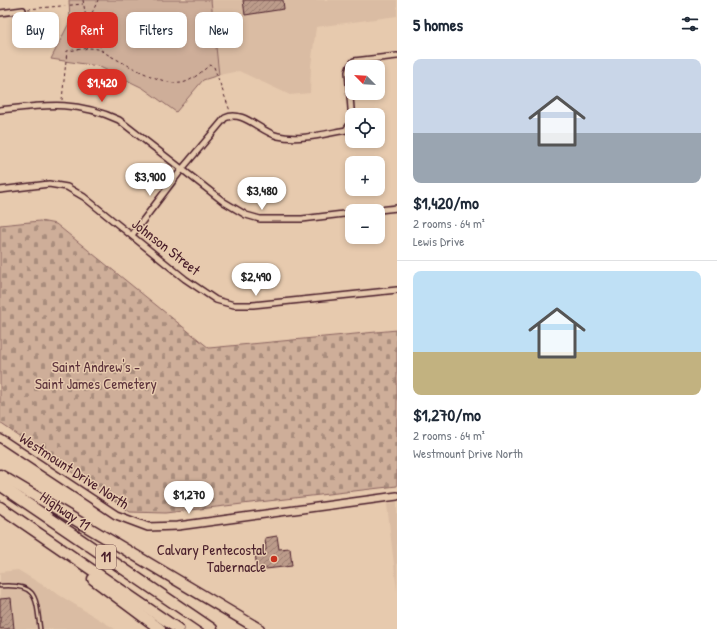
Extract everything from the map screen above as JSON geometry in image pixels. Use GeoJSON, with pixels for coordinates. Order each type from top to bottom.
{"type":"FeatureCollection","features":[{"type":"Feature","properties":{"kind":"highway"},"geometry":{"type":"LineString","coordinates":[[0,475],[260,629]]}},
{"type":"Feature","properties":{"kind":"highway","name":"Highway 11"},"geometry":{"type":"LineString","coordinates":[[0,485],[212,629]]}},
{"type":"Feature","properties":{"kind":"highway","name":"11"},"geometry":{"type":"LineString","coordinates":[[0,508],[178,629]]}},
{"type":"Feature","properties":{"kind":"highway"},"geometry":{"type":"LineString","coordinates":[[68,554],[87,574],[160,629]]}},
{"type":"Feature","properties":{"kind":"street"},"geometry":{"type":"LineString","coordinates":[[0,13],[23,10]]}},
{"type":"Feature","properties":{"kind":"street"},"geometry":{"type":"LineString","coordinates":[[351,108],[348,72],[354,61],[397,56]]}},
{"type":"Feature","properties":{"kind":"street"},"geometry":{"type":"LineString","coordinates":[[0,110],[62,104],[81,106],[101,112],[119,120],[224,202],[246,215],[260,219],[302,219],[345,214]]}},
{"type":"Feature","properties":{"kind":"street"},"geometry":{"type":"LineString","coordinates":[[132,235],[219,123],[232,114],[278,136],[297,138],[345,130]]}},
{"type":"Feature","properties":{"kind":"street","name":"Johnson Street"},"geometry":{"type":"LineString","coordinates":[[0,190],[49,184],[67,187],[84,197],[185,279],[216,300],[234,305],[253,306],[397,290]]}},
{"type":"Feature","properties":{"kind":"street"},"geometry":{"type":"LineString","coordinates":[[385,209],[397,208]]}},
{"type":"Feature","properties":{"kind":"street","name":"Westmount Drive North"},"geometry":{"type":"LineString","coordinates":[[0,438],[116,515],[148,527],[178,526],[397,496]]}},
{"type":"Feature","properties":{"kind":"lane"},"geometry":{"type":"LineString","coordinates":[[0,586],[14,585],[31,592],[36,600],[40,629]]}},
{"type":"Feature","properties":{"kind":"path"},"geometry":{"type":"LineString","coordinates":[[83,0],[85,12]]}},
{"type":"Feature","properties":{"kind":"path"},"geometry":{"type":"LineString","coordinates":[[92,12],[98,0]]}},
{"type":"Feature","properties":{"kind":"path"},"geometry":{"type":"LineString","coordinates":[[23,10],[83,4]]}},
{"type":"Feature","properties":{"kind":"path"},"geometry":{"type":"LineString","coordinates":[[62,104],[67,51],[86,48],[98,49],[165,83],[182,84],[210,65],[214,67],[232,114]]}},
{"type":"Feature","properties":{"kind":"path"},"geometry":{"type":"LineString","coordinates":[[101,48],[103,52]]}},
{"type":"Feature","properties":{"kind":"shaded area"},"geometry":{"type":"Polygon","coordinates":[[[211,0],[397,0],[397,16],[316,27],[311,66],[310,93],[290,95],[239,71],[219,75],[216,48],[243,48],[243,12],[212,12],[211,0]]]}},
{"type":"Feature","properties":{"kind":"shaded area"},"geometry":{"type":"Polygon","coordinates":[[[397,502],[397,591],[387,504],[397,502]]]}},
{"type":"Feature","properties":{"kind":"shaded area"},"geometry":{"type":"Polygon","coordinates":[[[18,570],[115,629],[0,629],[0,572],[18,570]]]}},
{"type":"Feature","properties":{"kind":"green space"},"geometry":{"type":"Polygon","coordinates":[[[69,0],[211,0],[212,12],[195,12],[195,48],[216,48],[219,75],[203,80],[176,112],[143,88],[98,66],[51,59],[56,48],[59,48],[59,43],[67,27],[67,48],[118,48],[118,12],[70,12],[69,0]]]}},
{"type":"Feature","properties":{"kind":"green space","name":"Saint Andrew's - Saint James Cemetery"},"geometry":{"type":"Polygon","coordinates":[[[40,221],[56,224],[209,348],[397,330],[397,486],[165,513],[130,512],[0,423],[0,225],[40,221]]]}},
{"type":"Feature","properties":{"kind":"building"},"geometry":{"type":"Polygon","coordinates":[[[243,0],[283,0],[284,9],[245,15],[243,0]]]}},
{"type":"Feature","properties":{"kind":"building","name":"Calvary Pentecostal Tabernacle"},"geometry":{"type":"Polygon","coordinates":[[[277,536],[279,549],[290,548],[292,566],[257,570],[255,552],[266,550],[265,538],[277,536]]]}},
{"type":"Feature","properties":{"kind":"building"},"geometry":{"type":"Polygon","coordinates":[[[11,598],[14,629],[0,629],[0,599],[11,598]]]}},
{"type":"Feature","properties":{"kind":"place","name":"Calvary Pentecostal Tabernacle"},"geometry":{"type":"Point","coordinates":[274,559]}}]}
